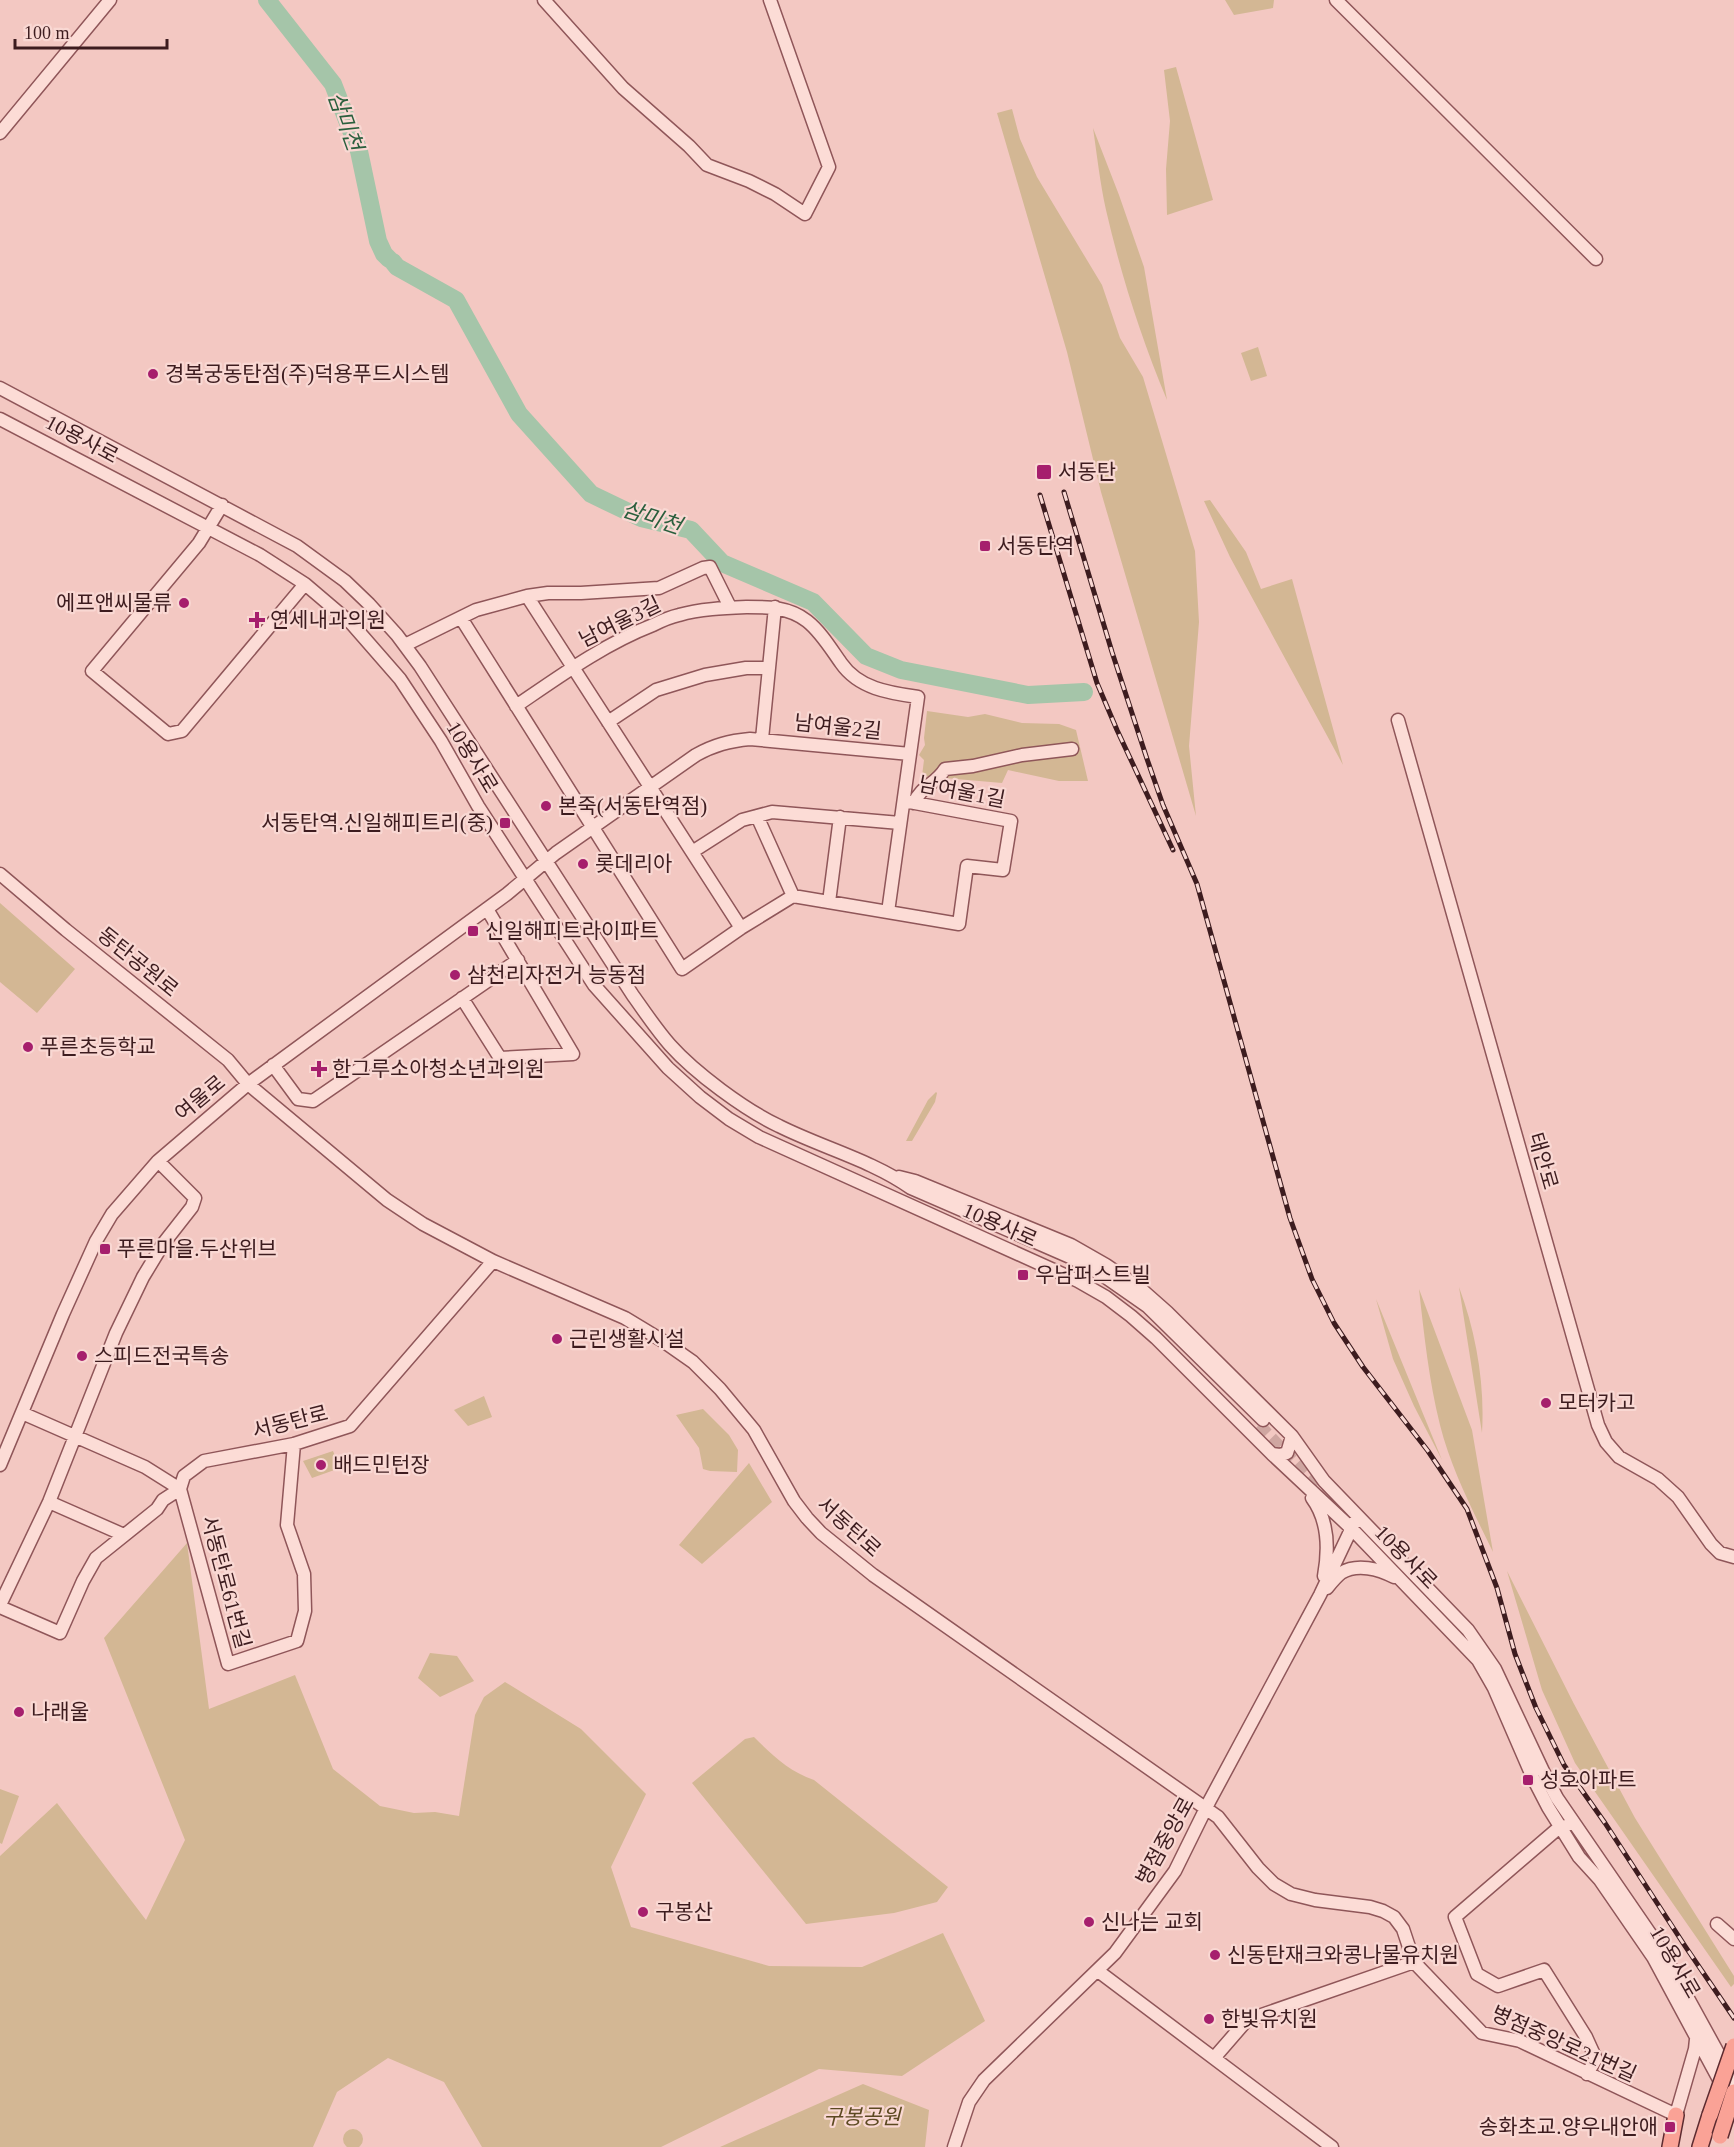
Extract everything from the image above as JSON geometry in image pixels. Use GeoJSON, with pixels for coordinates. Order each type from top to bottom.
{"type":"FeatureCollection","features":[{"type":"Feature","properties":{"kind":"main road"},"geometry":{"type":"LineString","coordinates":[[1700,2147],[1734,2046]]}},
{"type":"Feature","properties":{"kind":"main road"},"geometry":{"type":"LineString","coordinates":[[1718,2141],[1734,2092]]}},
{"type":"Feature","properties":{"kind":"main road"},"geometry":{"type":"LineString","coordinates":[[1670,2147],[1676,2115]]}},
{"type":"Feature","properties":{"kind":"street"},"geometry":{"type":"LineString","coordinates":[[0,134],[110,0]]}},
{"type":"Feature","properties":{"kind":"street"},"geometry":{"type":"LineString","coordinates":[[544,0],[623,88],[689,146],[707,165],[749,181],[775,194],[805,214],[829,167],[770,0]]}},
{"type":"Feature","properties":{"kind":"street"},"geometry":{"type":"LineString","coordinates":[[1336,0],[1596,259]]}},
{"type":"Feature","properties":{"kind":"street","name":"10용사로"},"geometry":{"type":"LineString","coordinates":[[0,388],[273,532],[320,561],[369,604],[405,645],[632,994],[669,1044],[684,1059],[726,1092],[778,1126],[892,1175],[915,1181],[1071,1245],[1141,1289],[1167,1311],[1292,1436],[1324,1481],[1448,1608],[1488,1657],[1507,1692],[1543,1771],[1574,1823],[1662,1951],[1734,2082]]}},
{"type":"Feature","properties":{"kind":"street","name":"10용사로"},"geometry":{"type":"LineString","coordinates":[[0,419],[260,555],[305,584],[352,624],[400,679],[441,741],[478,806],[594,985],[661,1060],[700,1096],[729,1119],[759,1137],[1078,1281],[1106,1297],[1156,1338],[1272,1455],[1351,1528],[1478,1660],[1494,1688],[1533,1778],[1561,1828],[1579,1857],[1600,1880],[1653,1958],[1734,2107]]}},
{"type":"Feature","properties":{"kind":"street"},"geometry":{"type":"LineString","coordinates":[[222,505],[199,543],[92,670],[168,734],[182,731],[305,584]]}},
{"type":"Feature","properties":{"kind":"street"},"geometry":{"type":"LineString","coordinates":[[405,645],[476,610],[527,596],[659,588],[710,567],[730,608]]}},
{"type":"Feature","properties":{"kind":"street","name":"남여울3길"},"geometry":{"type":"LineString","coordinates":[[527,596],[608,722]]}},
{"type":"Feature","properties":{"kind":"street","name":"남여울3길"},"geometry":{"type":"LineString","coordinates":[[516,706],[631,633],[678,615],[730,608],[775,607],[793,612],[809,622],[842,665],[869,687],[888,693],[918,697],[910,754]]}},
{"type":"Feature","properties":{"kind":"street","name":"남여울2길"},"geometry":{"type":"LineString","coordinates":[[762,739],[775,607]]}},
{"type":"Feature","properties":{"kind":"street"},"geometry":{"type":"LineString","coordinates":[[460,618],[682,969],[741,928],[793,896],[757,816]]}},
{"type":"Feature","properties":{"kind":"street"},"geometry":{"type":"LineString","coordinates":[[741,928],[608,722],[656,690],[705,675],[746,668],[769,668]]}},
{"type":"Feature","properties":{"kind":"street","name":"태안로"},"geometry":{"type":"LineString","coordinates":[[1398,720],[1598,1425],[1606,1442],[1618,1457],[1658,1479],[1677,1497],[1711,1544],[1720,1553],[1734,1557]]}},
{"type":"Feature","properties":{"kind":"street","name":"남여울2길"},"geometry":{"type":"LineString","coordinates":[[547,861],[650,787],[711,747],[726,742],[762,739],[910,754]]}},
{"type":"Feature","properties":{"kind":"street"},"geometry":{"type":"LineString","coordinates":[[909,802],[945,769],[973,766],[1022,755],[1072,749]]}},
{"type":"Feature","properties":{"kind":"street","name":"남여울1길"},"geometry":{"type":"LineString","coordinates":[[888,912],[900,823],[909,802],[910,754]]}},
{"type":"Feature","properties":{"kind":"street","name":"남여울1길"},"geometry":{"type":"LineString","coordinates":[[793,896],[959,924],[967,866],[1003,870],[1011,821],[909,802]]}},
{"type":"Feature","properties":{"kind":"street","name":"남여울1길"},"geometry":{"type":"LineString","coordinates":[[692,852],[742,820],[772,812],[900,823]]}},
{"type":"Feature","properties":{"kind":"street"},"geometry":{"type":"LineString","coordinates":[[829,902],[840,817]]}},
{"type":"Feature","properties":{"kind":"street","name":"여울로"},"geometry":{"type":"LineString","coordinates":[[0,1465],[96,1241],[112,1214],[158,1161],[248,1084],[487,909],[547,861]]}},
{"type":"Feature","properties":{"kind":"street","name":"동탄공원로"},"geometry":{"type":"LineString","coordinates":[[0,874],[228,1060],[248,1084]]}},
{"type":"Feature","properties":{"kind":"street"},"geometry":{"type":"LineString","coordinates":[[462,998],[500,1058],[573,1054],[487,909]]}},
{"type":"Feature","properties":{"kind":"street"},"geometry":{"type":"LineString","coordinates":[[273,1065],[298,1100],[313,1101],[518,960]]}},
{"type":"Feature","properties":{"kind":"street","name":"서동탄로"},"geometry":{"type":"LineString","coordinates":[[248,1084],[387,1200],[423,1224],[493,1261],[625,1318],[693,1362],[720,1389],[754,1430],[794,1501],[821,1533],[873,1575],[1205,1809]]}},
{"type":"Feature","properties":{"kind":"street"},"geometry":{"type":"LineString","coordinates":[[0,1606],[49,1502],[116,1333],[142,1277],[163,1244],[192,1207],[195,1198],[158,1161]]}},
{"type":"Feature","properties":{"kind":"street","name":"10용사로"},"geometry":{"type":"LineString","coordinates":[[885,1192],[908,1196],[1099,1280],[1142,1310],[1261,1422],[1147,1306],[1104,1275],[1070,1257],[911,1188],[892,1175]]}},
{"type":"Feature","properties":{"kind":"street","name":"서동탄로"},"geometry":{"type":"LineString","coordinates":[[0,1606],[60,1633],[96,1558],[157,1509],[163,1500],[180,1489],[184,1476],[204,1461],[294,1444],[350,1426],[493,1261]]}},
{"type":"Feature","properties":{"kind":"street"},"geometry":{"type":"LineString","coordinates":[[22,1413],[145,1467],[180,1489]]}},
{"type":"Feature","properties":{"kind":"street"},"geometry":{"type":"LineString","coordinates":[[1272,1455],[1287,1453],[1292,1436]]}},
{"type":"Feature","properties":{"kind":"street","name":"서동탄로61번길"},"geometry":{"type":"LineString","coordinates":[[180,1489],[228,1664],[297,1641],[305,1611],[304,1574],[287,1525],[294,1444]]}},
{"type":"Feature","properties":{"kind":"street"},"geometry":{"type":"LineString","coordinates":[[1297,1478],[1318,1507],[1325,1527],[1328,1555],[1320,1595]]}},
{"type":"Feature","properties":{"kind":"street"},"geometry":{"type":"LineString","coordinates":[[49,1502],[124,1535]]}},
{"type":"Feature","properties":{"kind":"street","name":"병점중앙로"},"geometry":{"type":"LineString","coordinates":[[954,2147],[969,2102],[984,2080],[1115,1953],[1175,1871],[1205,1809],[1320,1595],[1358,1515]]}},
{"type":"Feature","properties":{"kind":"street"},"geometry":{"type":"LineString","coordinates":[[1320,1595],[1341,1574],[1359,1568],[1379,1570],[1394,1577],[1417,1596]]}},
{"type":"Feature","properties":{"kind":"street","name":"병점중앙로21번길"},"geometry":{"type":"LineString","coordinates":[[1205,1809],[1224,1823],[1239,1846],[1274,1884],[1291,1893],[1315,1900],[1370,1907],[1394,1917],[1403,1929],[1414,1962],[1482,2032],[1520,2041],[1676,2115]]}},
{"type":"Feature","properties":{"kind":"street"},"geometry":{"type":"LineString","coordinates":[[1574,1823],[1552,1834],[1455,1917],[1477,1974],[1498,1986],[1544,1970],[1586,2037],[1596,2059],[1587,2074]]}},
{"type":"Feature","properties":{"kind":"street"},"geometry":{"type":"LineString","coordinates":[[1717,1924],[1734,1939]]}},
{"type":"Feature","properties":{"kind":"street"},"geometry":{"type":"LineString","coordinates":[[1214,2058],[1247,2020],[1414,1962]]}},
{"type":"Feature","properties":{"kind":"street"},"geometry":{"type":"LineString","coordinates":[[1098,1971],[1332,2147]]}},
{"type":"Feature","properties":{"kind":"street"},"geometry":{"type":"LineString","coordinates":[[1676,2115],[1696,2039],[1698,2020]]}},
{"type":"Feature","properties":{"kind":"green space"},"geometry":{"type":"Polygon","coordinates":[[[1225,0],[1274,0],[1273,8],[1234,15],[1225,0]]]}},
{"type":"Feature","properties":{"kind":"green space"},"geometry":{"type":"Polygon","coordinates":[[[1176,67],[1213,200],[1167,215],[1166,169],[1170,121],[1164,70],[1176,67]]]}},
{"type":"Feature","properties":{"kind":"green space"},"geometry":{"type":"Polygon","coordinates":[[[1012,109],[1020,139],[1037,177],[1102,285],[1120,338],[1143,377],[1195,551],[1199,622],[1189,746],[1196,816],[1101,492],[1067,352],[997,113],[1012,109]]]}},
{"type":"Feature","properties":{"kind":"green space"},"geometry":{"type":"Polygon","coordinates":[[[1093,128],[1144,267],[1167,400],[1140,330],[1118,258],[1104,200],[1093,128]]]}},
{"type":"Feature","properties":{"kind":"green space"},"geometry":{"type":"Polygon","coordinates":[[[1258,347],[1267,376],[1251,381],[1241,353],[1258,347]]]}},
{"type":"Feature","properties":{"kind":"green space"},"geometry":{"type":"Polygon","coordinates":[[[1210,500],[1246,552],[1261,589],[1292,579],[1343,765],[1230,557],[1204,501],[1210,500]]]}},
{"type":"Feature","properties":{"kind":"green space"},"geometry":{"type":"Polygon","coordinates":[[[927,711],[968,717],[985,714],[1022,723],[1059,724],[1076,730],[1088,781],[1059,781],[1008,770],[1002,783],[922,776],[924,760],[919,755],[925,745],[927,711]]]}},
{"type":"Feature","properties":{"kind":"green space"},"geometry":{"type":"Polygon","coordinates":[[[0,903],[75,969],[37,1013],[0,982],[0,903]]]}},
{"type":"Feature","properties":{"kind":"green space"},"geometry":{"type":"Polygon","coordinates":[[[936,1092],[935,1102],[912,1141],[906,1141],[928,1100],[936,1092]]]}},
{"type":"Feature","properties":{"kind":"green space"},"geometry":{"type":"Polygon","coordinates":[[[1459,1287],[1475,1340],[1481,1377],[1482,1433],[1459,1287]]]}},
{"type":"Feature","properties":{"kind":"green space"},"geometry":{"type":"Polygon","coordinates":[[[1419,1289],[1472,1430],[1493,1552],[1463,1490],[1445,1441],[1430,1374],[1419,1289]]]}},
{"type":"Feature","properties":{"kind":"green space"},"geometry":{"type":"Polygon","coordinates":[[[1376,1299],[1442,1460],[1393,1359],[1376,1299]]]}},
{"type":"Feature","properties":{"kind":"green space"},"geometry":{"type":"Polygon","coordinates":[[[484,1396],[492,1417],[468,1426],[454,1410],[484,1396]]]}},
{"type":"Feature","properties":{"kind":"green space"},"geometry":{"type":"Polygon","coordinates":[[[703,1409],[729,1435],[738,1450],[737,1472],[703,1469],[699,1448],[676,1415],[703,1409]]]}},
{"type":"Feature","properties":{"kind":"green space","name":"배드민턴장"},"geometry":{"type":"Polygon","coordinates":[[[333,1451],[340,1468],[312,1478],[303,1461],[333,1451]]]}},
{"type":"Feature","properties":{"kind":"green space"},"geometry":{"type":"Polygon","coordinates":[[[749,1463],[772,1502],[702,1564],[679,1545],[749,1463]]]}},
{"type":"Feature","properties":{"kind":"green space"},"geometry":{"type":"Polygon","coordinates":[[[187,1543],[209,1709],[295,1675],[333,1769],[380,1806],[414,1813],[435,1812],[459,1816],[475,1715],[484,1697],[505,1682],[581,1729],[646,1794],[611,1867],[631,1927],[769,1966],[862,1967],[943,1933],[985,2021],[902,2076],[819,2069],[661,2147],[482,2147],[444,2082],[388,2058],[337,2092],[313,2147],[0,2147],[0,1856],[57,1803],[146,1920],[185,1840],[104,1638],[187,1543]]]}},
{"type":"Feature","properties":{"kind":"green space"},"geometry":{"type":"Polygon","coordinates":[[[1507,1571],[1635,1818],[1734,1976],[1734,1984],[1731,1987],[1575,1763],[1542,1690],[1507,1571]]]}},
{"type":"Feature","properties":{"kind":"green space"},"geometry":{"type":"Polygon","coordinates":[[[430,1653],[457,1656],[474,1681],[440,1697],[418,1678],[430,1653]]]}},
{"type":"Feature","properties":{"kind":"green space"},"geometry":{"type":"Polygon","coordinates":[[[754,1737],[782,1762],[814,1780],[948,1887],[937,1902],[894,1913],[806,1924],[692,1783],[745,1739],[754,1737]]]}},
{"type":"Feature","properties":{"kind":"green space"},"geometry":{"type":"Polygon","coordinates":[[[0,1789],[19,1796],[2,1844],[0,1843],[0,1789]]]}},
{"type":"Feature","properties":{"kind":"green space","name":"구봉공원"},"geometry":{"type":"Polygon","coordinates":[[[863,2084],[929,2110],[925,2147],[720,2147],[863,2084]]]}},
{"type":"Feature","properties":{"kind":"green space"},"geometry":{"type":"Polygon","coordinates":[[[353,2129],[360,2132],[363,2139],[360,2146],[353,2149],[346,2146],[343,2139],[346,2132],[353,2129]]]}},
{"type":"Feature","properties":{"kind":"waterway","name":"삼미천"},"geometry":{"type":"LineString","coordinates":[[267,0],[333,84],[359,151],[378,241],[389,259]]}},
{"type":"Feature","properties":{"kind":"waterway","name":"삼미천"},"geometry":{"type":"LineString","coordinates":[[393,262],[397,267],[456,300],[519,414],[591,494],[641,518],[691,530],[722,563],[813,602],[866,656],[901,670],[1028,695],[1084,692]]}},
{"type":"Feature","properties":{"kind":"tunnel"},"geometry":{"type":"LineString","coordinates":[[1259,1425],[1360,1530]]}},
{"type":"Feature","properties":{"kind":"tunnel"},"geometry":{"type":"LineString","coordinates":[[1550,1794],[1557,1809],[1605,1880]]}},
{"type":"Feature","properties":{"kind":"railway"},"geometry":{"type":"LineString","coordinates":[[1064,492],[1147,759],[1163,805],[1197,884],[1290,1218],[1312,1279],[1334,1323],[1363,1367],[1428,1451],[1467,1509],[1497,1588],[1515,1654],[1536,1708],[1564,1765],[1734,2018]]}},
{"type":"Feature","properties":{"kind":"railway"},"geometry":{"type":"LineString","coordinates":[[1040,495],[1097,683],[1173,850]]}},
{"type":"Feature","properties":{"kind":"place","name":"경복궁동탄점(주)덕용푸드시스템"},"geometry":{"type":"Point","coordinates":[153,374]}},
{"type":"Feature","properties":{"kind":"place","name":"서동탄"},"geometry":{"type":"Point","coordinates":[1044,472]}},
{"type":"Feature","properties":{"kind":"place","name":"서동탄역"},"geometry":{"type":"Point","coordinates":[985,546]}},
{"type":"Feature","properties":{"kind":"place","name":"에프앤씨물류"},"geometry":{"type":"Point","coordinates":[184,603]}},
{"type":"Feature","properties":{"kind":"place","name":"연세내과의원"},"geometry":{"type":"Point","coordinates":[257,620]}},
{"type":"Feature","properties":{"kind":"place","name":"본죽(서동탄역점)"},"geometry":{"type":"Point","coordinates":[546,806]}},
{"type":"Feature","properties":{"kind":"place","name":"서동탄역.신일해피트리(중)"},"geometry":{"type":"Point","coordinates":[505,823]}},
{"type":"Feature","properties":{"kind":"place","name":"롯데리아"},"geometry":{"type":"Point","coordinates":[583,864]}},
{"type":"Feature","properties":{"kind":"place","name":"신일해피트라이파트"},"geometry":{"type":"Point","coordinates":[473,931]}},
{"type":"Feature","properties":{"kind":"place","name":"삼천리자전거 능동점"},"geometry":{"type":"Point","coordinates":[455,975]}},
{"type":"Feature","properties":{"kind":"place","name":"푸른초등학교"},"geometry":{"type":"Point","coordinates":[28,1047]}},
{"type":"Feature","properties":{"kind":"place","name":"한그루소아청소년과의원"},"geometry":{"type":"Point","coordinates":[319,1069]}},
{"type":"Feature","properties":{"kind":"place","name":"푸른마을.두산위브"},"geometry":{"type":"Point","coordinates":[105,1249]}},
{"type":"Feature","properties":{"kind":"place","name":"우남퍼스트빌"},"geometry":{"type":"Point","coordinates":[1023,1275]}},
{"type":"Feature","properties":{"kind":"place","name":"근린생활시설"},"geometry":{"type":"Point","coordinates":[557,1339]}},
{"type":"Feature","properties":{"kind":"place","name":"스피드전국특송"},"geometry":{"type":"Point","coordinates":[82,1356]}},
{"type":"Feature","properties":{"kind":"place","name":"모터카고"},"geometry":{"type":"Point","coordinates":[1546,1403]}},
{"type":"Feature","properties":{"kind":"place","name":"배드민턴장"},"geometry":{"type":"Point","coordinates":[321,1465]}},
{"type":"Feature","properties":{"kind":"place","name":"나래울"},"geometry":{"type":"Point","coordinates":[19,1712]}},
{"type":"Feature","properties":{"kind":"place","name":"성호아파트"},"geometry":{"type":"Point","coordinates":[1528,1780]}},
{"type":"Feature","properties":{"kind":"place","name":"구봉산"},"geometry":{"type":"Point","coordinates":[643,1912]}},
{"type":"Feature","properties":{"kind":"place","name":"신나는 교회"},"geometry":{"type":"Point","coordinates":[1089,1922]}},
{"type":"Feature","properties":{"kind":"place","name":"신동탄재크와콩나물유치원"},"geometry":{"type":"Point","coordinates":[1215,1955]}},
{"type":"Feature","properties":{"kind":"place","name":"한빛유치원"},"geometry":{"type":"Point","coordinates":[1209,2019]}},
{"type":"Feature","properties":{"kind":"place","name":"송화초교.양우내안애"},"geometry":{"type":"Point","coordinates":[1670,2127]}}]}
